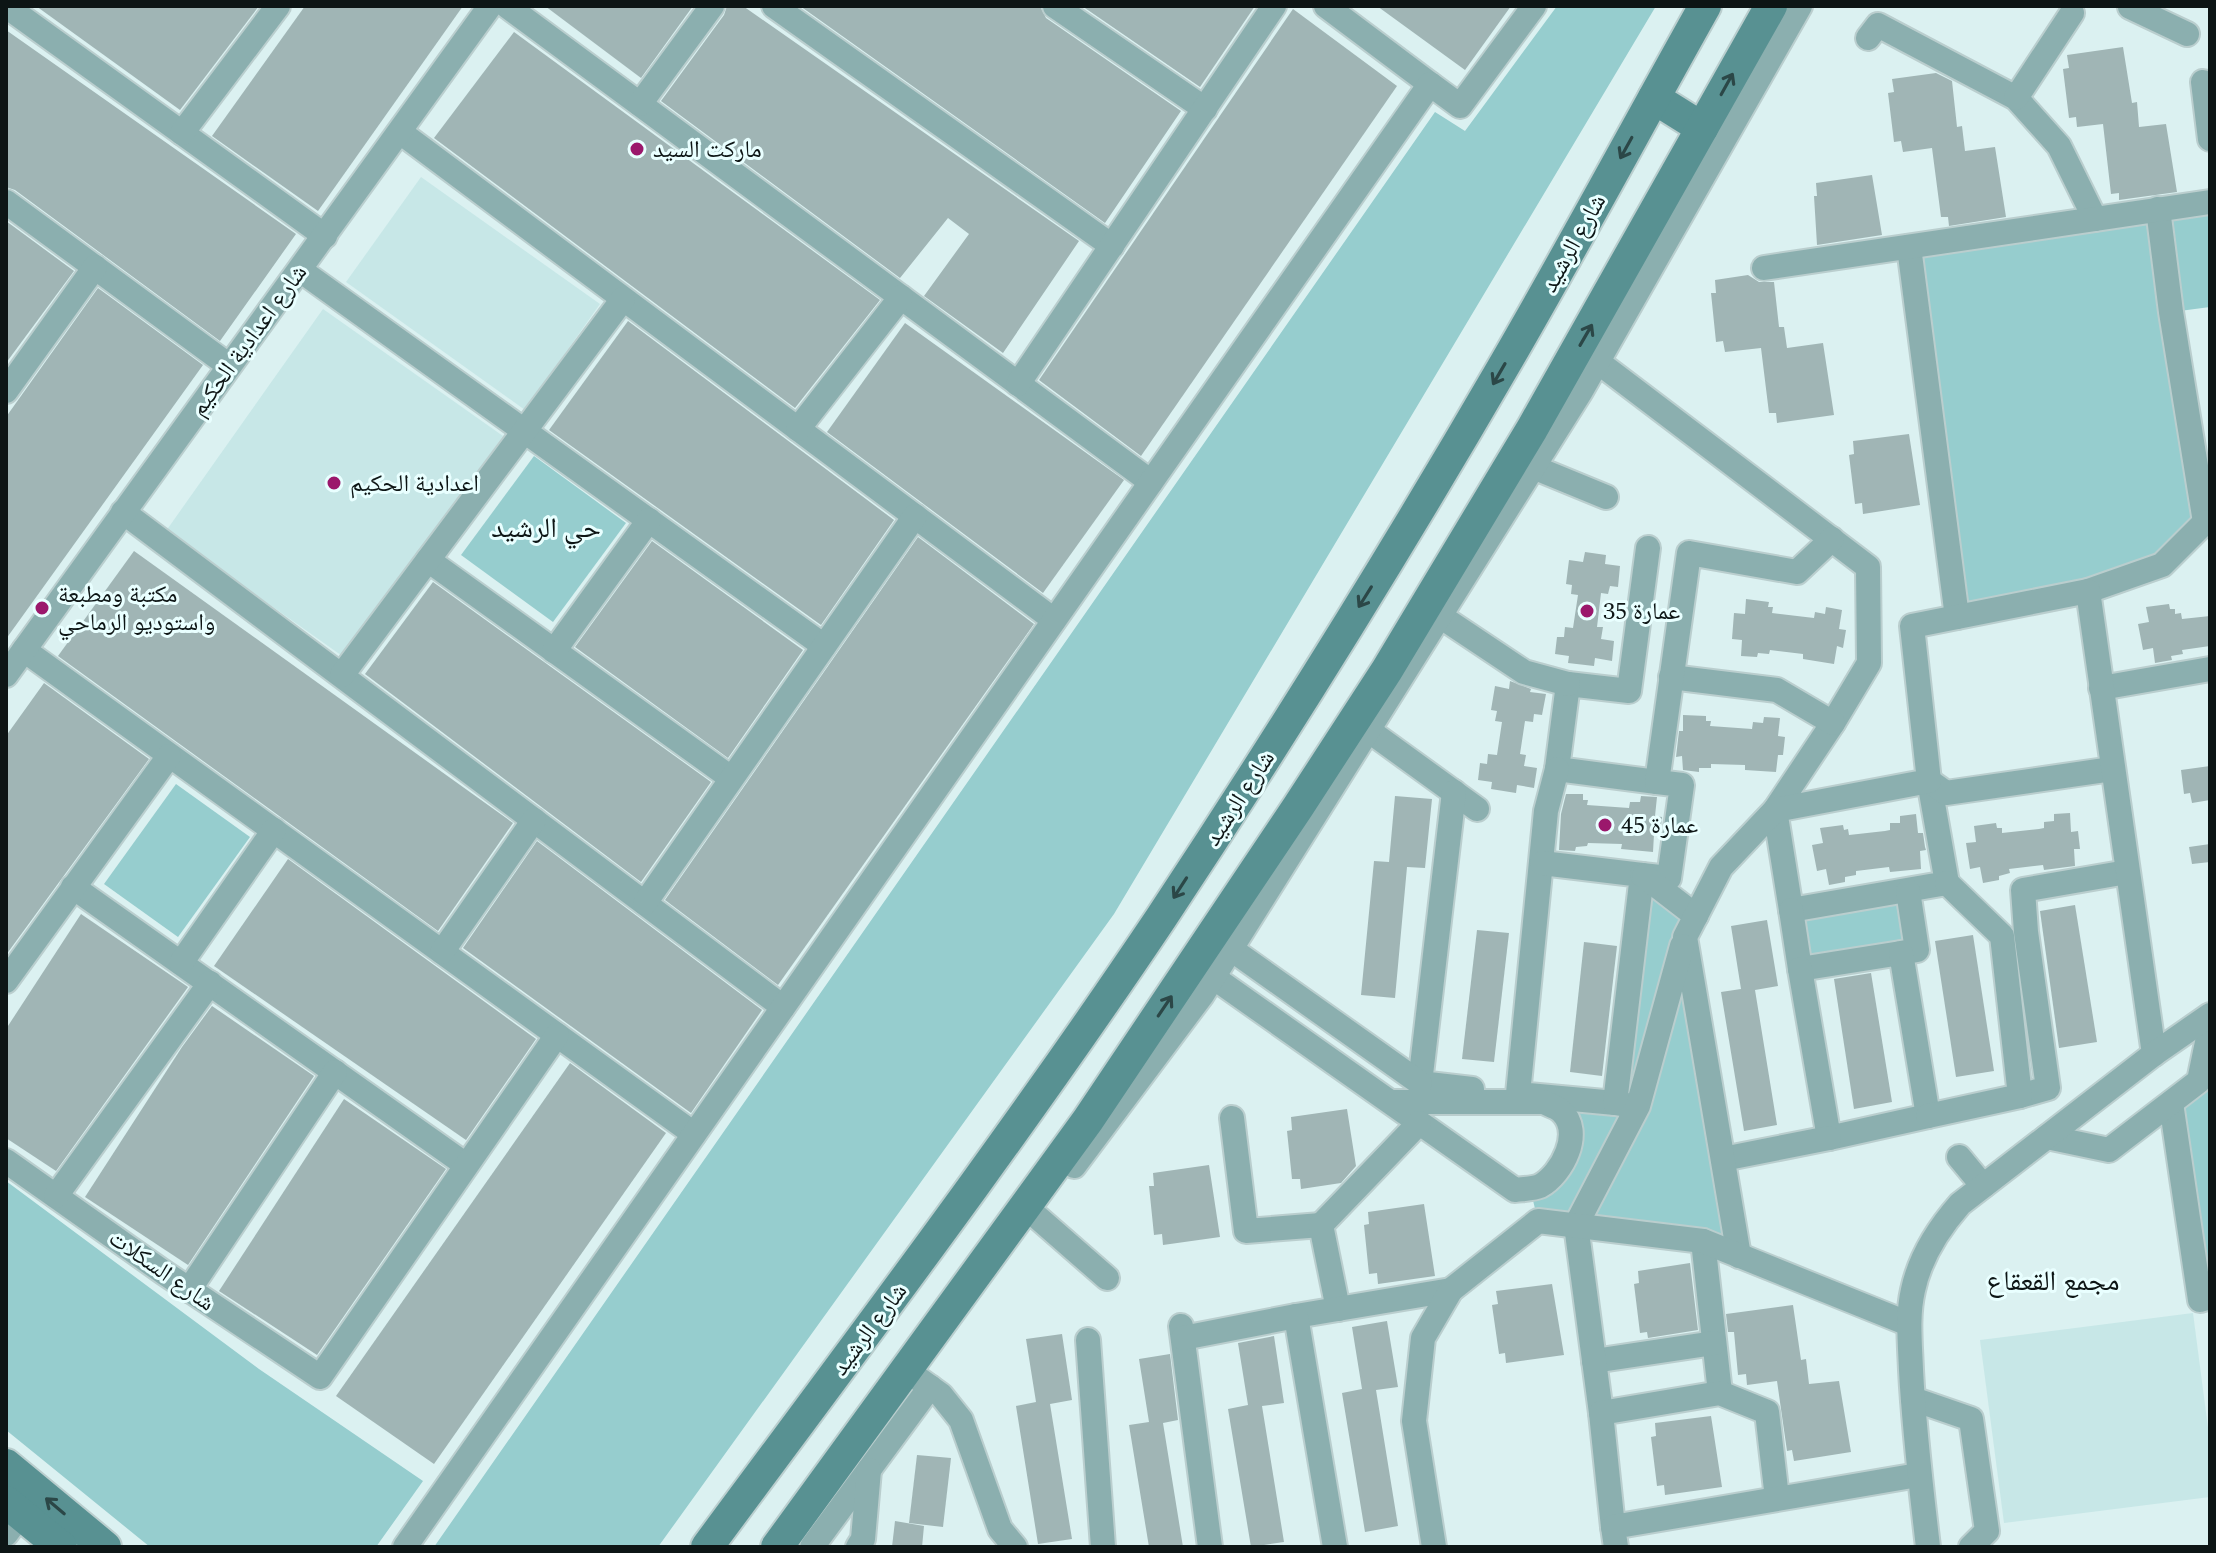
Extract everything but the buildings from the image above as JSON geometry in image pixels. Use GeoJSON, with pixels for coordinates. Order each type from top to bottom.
{"type":"FeatureCollection","features":[{"type":"Feature","properties":{"kind":"street"},"geometry":{"type":"LineString","coordinates":[[182,133],[278,6]]}},
{"type":"Feature","properties":{"kind":"street","name":"شارع اعدادية الحكيم"},"geometry":{"type":"LineString","coordinates":[[6,675],[490,6]]}},
{"type":"Feature","properties":{"kind":"street"},"geometry":{"type":"LineString","coordinates":[[507,6],[1151,482]]}},
{"type":"Feature","properties":{"kind":"street"},"geometry":{"type":"LineString","coordinates":[[640,104],[712,6]]}},
{"type":"Feature","properties":{"kind":"street"},"geometry":{"type":"LineString","coordinates":[[774,6],[1112,246]]}},
{"type":"Feature","properties":{"kind":"street"},"geometry":{"type":"LineString","coordinates":[[1055,6],[1205,109]]}},
{"type":"Feature","properties":{"kind":"street"},"geometry":{"type":"LineString","coordinates":[[1018,384],[1274,6]]}},
{"type":"Feature","properties":{"kind":"street"},"geometry":{"type":"LineString","coordinates":[[1326,6],[1460,106],[1534,6]]}},
{"type":"Feature","properties":{"kind":"street","name":"شارع الرشيد"},"geometry":{"type":"LineString","coordinates":[[707,1547],[980,1179],[1118,981],[1242,794],[1424,501],[1534,313],[1705,6]]}},
{"type":"Feature","properties":{"kind":"street"},"geometry":{"type":"LineString","coordinates":[[777,1547],[1088,1120],[1306,795],[1473,531],[1771,6]]}},
{"type":"Feature","properties":{"kind":"street"},"geometry":{"type":"LineString","coordinates":[[812,1547],[870,1467],[923,1382],[1036,1216],[1231,949],[1598,362],[1800,6]]}},
{"type":"Feature","properties":{"kind":"street"},"geometry":{"type":"LineString","coordinates":[[2130,7],[2161,13],[2187,34]]}},
{"type":"Feature","properties":{"kind":"street"},"geometry":{"type":"LineString","coordinates":[[2016,98],[2072,13]]}},
{"type":"Feature","properties":{"kind":"street"},"geometry":{"type":"LineString","coordinates":[[11,19],[182,133],[325,236]]}},
{"type":"Feature","properties":{"kind":"street"},"geometry":{"type":"LineString","coordinates":[[1868,38],[1878,25],[2016,98],[2059,146],[2095,219]]}},
{"type":"Feature","properties":{"kind":"street"},"geometry":{"type":"LineString","coordinates":[[2203,82],[2210,139]]}},
{"type":"Feature","properties":{"kind":"street"},"geometry":{"type":"LineString","coordinates":[[405,1547],[1430,84]]}},
{"type":"Feature","properties":{"kind":"street"},"geometry":{"type":"LineString","coordinates":[[1654,98],[1702,128]]}},
{"type":"Feature","properties":{"kind":"street"},"geometry":{"type":"LineString","coordinates":[[400,132],[1054,620]]}},
{"type":"Feature","properties":{"kind":"street"},"geometry":{"type":"LineString","coordinates":[[6,202],[228,365]]}},
{"type":"Feature","properties":{"kind":"street"},"geometry":{"type":"LineString","coordinates":[[1764,268],[2210,202]]}},
{"type":"Feature","properties":{"kind":"street"},"geometry":{"type":"LineString","coordinates":[[2020,1096],[2002,936],[1947,883],[1929,781],[1912,626],[2088,591],[2162,565],[2208,521],[2171,312],[2158,209]]}},
{"type":"Feature","properties":{"kind":"street"},"geometry":{"type":"LineString","coordinates":[[1909,247],[1957,617]]}},
{"type":"Feature","properties":{"kind":"street"},"geometry":{"type":"LineString","coordinates":[[6,391],[95,267]]}},
{"type":"Feature","properties":{"kind":"street"},"geometry":{"type":"LineString","coordinates":[[300,270],[824,646]]}},
{"type":"Feature","properties":{"kind":"street"},"geometry":{"type":"LineString","coordinates":[[798,429],[901,297]]}},
{"type":"Feature","properties":{"kind":"street"},"geometry":{"type":"LineString","coordinates":[[342,675],[623,299]]}},
{"type":"Feature","properties":{"kind":"street"},"geometry":{"type":"LineString","coordinates":[[1598,362],[1868,567],[1870,604],[1869,663],[1775,810],[1721,867],[1691,927],[1626,1105],[1576,1225],[1614,1537],[1777,1498],[1918,1475]]}},
{"type":"Feature","properties":{"kind":"street"},"geometry":{"type":"LineString","coordinates":[[1533,467],[1606,497]]}},
{"type":"Feature","properties":{"kind":"street"},"geometry":{"type":"LineString","coordinates":[[123,512],[783,1007]]}},
{"type":"Feature","properties":{"kind":"street"},"geometry":{"type":"LineString","coordinates":[[645,903],[915,516]]}},
{"type":"Feature","properties":{"kind":"street"},"geometry":{"type":"LineString","coordinates":[[554,651],[649,520]]}},
{"type":"Feature","properties":{"kind":"street"},"geometry":{"type":"LineString","coordinates":[[1657,782],[1689,553],[1797,572],[1832,539]]}},
{"type":"Feature","properties":{"kind":"street"},"geometry":{"type":"LineString","coordinates":[[1440,616],[1524,672],[1568,684],[1629,691],[1648,548]]}},
{"type":"Feature","properties":{"kind":"street"},"geometry":{"type":"LineString","coordinates":[[428,560],[731,778]]}},
{"type":"Feature","properties":{"kind":"street"},"geometry":{"type":"LineString","coordinates":[[2088,591],[2154,1054]]}},
{"type":"Feature","properties":{"kind":"street"},"geometry":{"type":"LineString","coordinates":[[24,650],[694,1134]]}},
{"type":"Feature","properties":{"kind":"street"},"geometry":{"type":"LineString","coordinates":[[2101,688],[2210,669]]}},
{"type":"Feature","properties":{"kind":"street"},"geometry":{"type":"LineString","coordinates":[[1671,677],[1777,690],[1833,723]]}},
{"type":"Feature","properties":{"kind":"street"},"geometry":{"type":"LineString","coordinates":[[1518,1094],[1546,811],[1557,769],[1568,684]]}},
{"type":"Feature","properties":{"kind":"street"},"geometry":{"type":"LineString","coordinates":[[1368,730],[1477,809]]}},
{"type":"Feature","properties":{"kind":"street"},"geometry":{"type":"LineString","coordinates":[[6,981],[169,756]]}},
{"type":"Feature","properties":{"kind":"street"},"geometry":{"type":"LineString","coordinates":[[1542,863],[1669,878],[1682,785],[1557,769]]}},
{"type":"Feature","properties":{"kind":"street"},"geometry":{"type":"LineString","coordinates":[[1775,810],[1929,781],[1946,793],[2112,769]]}},
{"type":"Feature","properties":{"kind":"street"},"geometry":{"type":"LineString","coordinates":[[1420,1083],[1454,792]]}},
{"type":"Feature","properties":{"kind":"street"},"geometry":{"type":"LineString","coordinates":[[1775,810],[1829,1138]]}},
{"type":"Feature","properties":{"kind":"street"},"geometry":{"type":"LineString","coordinates":[[442,952],[534,820]]}},
{"type":"Feature","properties":{"kind":"street"},"geometry":{"type":"LineString","coordinates":[[181,963],[274,830]]}},
{"type":"Feature","properties":{"kind":"street"},"geometry":{"type":"LineString","coordinates":[[1723,1159],[2048,1088],[2023,890],[2127,872]]}},
{"type":"Feature","properties":{"kind":"street"},"geometry":{"type":"LineString","coordinates":[[1642,875],[1691,927],[1739,1256]]}},
{"type":"Feature","properties":{"kind":"street"},"geometry":{"type":"LineString","coordinates":[[1626,1105],[1642,875]]}},
{"type":"Feature","properties":{"kind":"street"},"geometry":{"type":"LineString","coordinates":[[1791,910],[1947,883]]}},
{"type":"Feature","properties":{"kind":"street"},"geometry":{"type":"LineString","coordinates":[[73,887],[466,1165],[557,1035]]}},
{"type":"Feature","properties":{"kind":"street"},"geometry":{"type":"LineString","coordinates":[[1800,969],[1917,950],[1908,891]]}},
{"type":"Feature","properties":{"kind":"street"},"geometry":{"type":"LineString","coordinates":[[1231,949],[1420,1083],[1626,1105]]}},
{"type":"Feature","properties":{"kind":"street"},"geometry":{"type":"LineString","coordinates":[[1901,953],[1928,1116]]}},
{"type":"Feature","properties":{"kind":"street"},"geometry":{"type":"LineString","coordinates":[[1213,977],[1419,1123],[1515,1190],[1539,1186],[1560,1167],[1569,1149],[1570,1127],[1562,1111],[1544,1102],[1390,1102]]}},
{"type":"Feature","properties":{"kind":"street"},"geometry":{"type":"LineString","coordinates":[[56,1196],[210,983]]}},
{"type":"Feature","properties":{"kind":"street"},"geometry":{"type":"LineString","coordinates":[[1928,1547],[1918,1475],[1909,1324],[1913,1290],[1925,1256],[1941,1227],[1960,1204],[2154,1054],[2210,1015]]}},
{"type":"Feature","properties":{"kind":"street"},"geometry":{"type":"LineString","coordinates":[[2047,1137],[2109,1150],[2199,1081],[2210,1028]]}},
{"type":"Feature","properties":{"kind":"street"},"geometry":{"type":"LineString","coordinates":[[189,1290],[335,1072]]}},
{"type":"Feature","properties":{"kind":"street"},"geometry":{"type":"LineString","coordinates":[[2171,1103],[2200,1300],[2210,1297]]}},
{"type":"Feature","properties":{"kind":"street"},"geometry":{"type":"LineString","coordinates":[[1232,1118],[1246,1231],[1321,1225],[1419,1123]]}},
{"type":"Feature","properties":{"kind":"street"},"geometry":{"type":"LineString","coordinates":[[1959,1157],[1983,1186]]}},
{"type":"Feature","properties":{"kind":"street","name":"شارع السكلات"},"geometry":{"type":"LineString","coordinates":[[6,1161],[189,1290],[320,1377],[466,1165]]}},
{"type":"Feature","properties":{"kind":"street"},"geometry":{"type":"LineString","coordinates":[[1530,1188],[1538,1221]]}},
{"type":"Feature","properties":{"kind":"street"},"geometry":{"type":"LineString","coordinates":[[1036,1216],[1107,1278]]}},
{"type":"Feature","properties":{"kind":"street"},"geometry":{"type":"LineString","coordinates":[[1434,1547],[1414,1421],[1423,1338],[1451,1290],[1538,1221],[1703,1241],[1909,1324]]}},
{"type":"Feature","properties":{"kind":"street"},"geometry":{"type":"LineString","coordinates":[[1321,1225],[1338,1309]]}},
{"type":"Feature","properties":{"kind":"street"},"geometry":{"type":"LineString","coordinates":[[1703,1241],[1720,1393]]}},
{"type":"Feature","properties":{"kind":"street"},"geometry":{"type":"LineString","coordinates":[[1210,1547],[1182,1332],[1451,1290]]}},
{"type":"Feature","properties":{"kind":"street"},"geometry":{"type":"LineString","coordinates":[[1296,1316],[1335,1547]]}},
{"type":"Feature","properties":{"kind":"street"},"geometry":{"type":"LineString","coordinates":[[1088,1340],[1103,1547]]}},
{"type":"Feature","properties":{"kind":"street"},"geometry":{"type":"LineString","coordinates":[[1594,1361],[1714,1343]]}},
{"type":"Feature","properties":{"kind":"street"},"geometry":{"type":"LineString","coordinates":[[791,1547],[923,1382]]}},
{"type":"Feature","properties":{"kind":"street"},"geometry":{"type":"LineString","coordinates":[[923,1382],[941,1395],[961,1420],[1000,1529],[1015,1547]]}},
{"type":"Feature","properties":{"kind":"street"},"geometry":{"type":"LineString","coordinates":[[1601,1413],[1720,1393],[1767,1412],[1777,1498]]}},
{"type":"Feature","properties":{"kind":"street"},"geometry":{"type":"LineString","coordinates":[[1913,1399],[1971,1419],[1987,1531],[1971,1547]]}},
{"type":"Feature","properties":{"kind":"street"},"geometry":{"type":"LineString","coordinates":[[6,1465],[105,1547]]}},
{"type":"Feature","properties":{"kind":"street"},"geometry":{"type":"LineString","coordinates":[[858,1547],[863,1539],[870,1467]]}},
{"type":"Feature","properties":{"kind":"street"},"geometry":{"type":"LineString","coordinates":[[11,1516],[61,1547]]}},
{"type":"Feature","properties":{"kind":"shaded area"},"geometry":{"type":"Polygon","coordinates":[[[1557,6],[1656,6],[1114,914],[658,1547],[434,1547],[1435,112],[1465,131],[1557,6]]]}},
{"type":"Feature","properties":{"kind":"shaded area"},"geometry":{"type":"Polygon","coordinates":[[[421,177],[600,304],[525,410],[346,282],[421,177]]]}},
{"type":"Feature","properties":{"kind":"shaded area"},"geometry":{"type":"Polygon","coordinates":[[[2210,202],[2210,307],[2172,312],[2205,522],[2162,565],[1957,617],[1909,247],[2210,202]]]}},
{"type":"Feature","properties":{"kind":"shaded area","name":"اعدادية الحكيم"},"geometry":{"type":"Polygon","coordinates":[[[323,309],[503,436],[345,658],[166,531],[323,309]]]}},
{"type":"Feature","properties":{"kind":"shaded area"},"geometry":{"type":"Polygon","coordinates":[[[534,456],[626,523],[553,622],[461,555],[534,456]]]}},
{"type":"Feature","properties":{"kind":"shaded area"},"geometry":{"type":"Polygon","coordinates":[[[176,784],[250,837],[178,937],[104,884],[176,784]]]}},
{"type":"Feature","properties":{"kind":"shaded area"},"geometry":{"type":"Polygon","coordinates":[[[1642,875],[1696,916],[1685,937],[1739,1256],[1538,1221],[1530,1188],[1560,1167],[1562,1111],[1615,1103],[1642,875]]]}},
{"type":"Feature","properties":{"kind":"shaded area"},"geometry":{"type":"Polygon","coordinates":[[[1908,891],[1917,950],[1800,969],[1791,910],[1908,891]]]}},
{"type":"Feature","properties":{"kind":"shaded area"},"geometry":{"type":"Polygon","coordinates":[[[2210,1028],[2210,1297],[2171,1103],[2199,1081],[2210,1028]]]}},
{"type":"Feature","properties":{"kind":"shaded area"},"geometry":{"type":"Polygon","coordinates":[[[6,1181],[259,1369],[423,1481],[376,1547],[150,1547],[6,1430],[6,1181]]]}},
{"type":"Feature","properties":{"kind":"shaded area"},"geometry":{"type":"Polygon","coordinates":[[[2193,1313],[2210,1443],[2210,1497],[2004,1523],[1980,1340],[2193,1313]]]}},
{"type":"Feature","properties":{"kind":"place","name":"ماركت السيد"},"geometry":{"type":"Point","coordinates":[637,149]}},
{"type":"Feature","properties":{"kind":"place","name":"اعدادية الحكيم"},"geometry":{"type":"Point","coordinates":[334,483]}},
{"type":"Feature","properties":{"kind":"place","name":"مكتبة ومطبعة واستوديو الرماحي"},"geometry":{"type":"Point","coordinates":[42,608]}},
{"type":"Feature","properties":{"kind":"place","name":"عمارة 35"},"geometry":{"type":"Point","coordinates":[1587,611]}},
{"type":"Feature","properties":{"kind":"place","name":"عمارة 45"},"geometry":{"type":"Point","coordinates":[1605,825]}},
{"type":"Feature","properties":{"kind":"district","name":"حي الرشيد"},"geometry":{"type":"Point","coordinates":[546,527]}},
{"type":"Feature","properties":{"kind":"district","name":"مجمع القعقاع"},"geometry":{"type":"Point","coordinates":[2053,1280]}}]}
